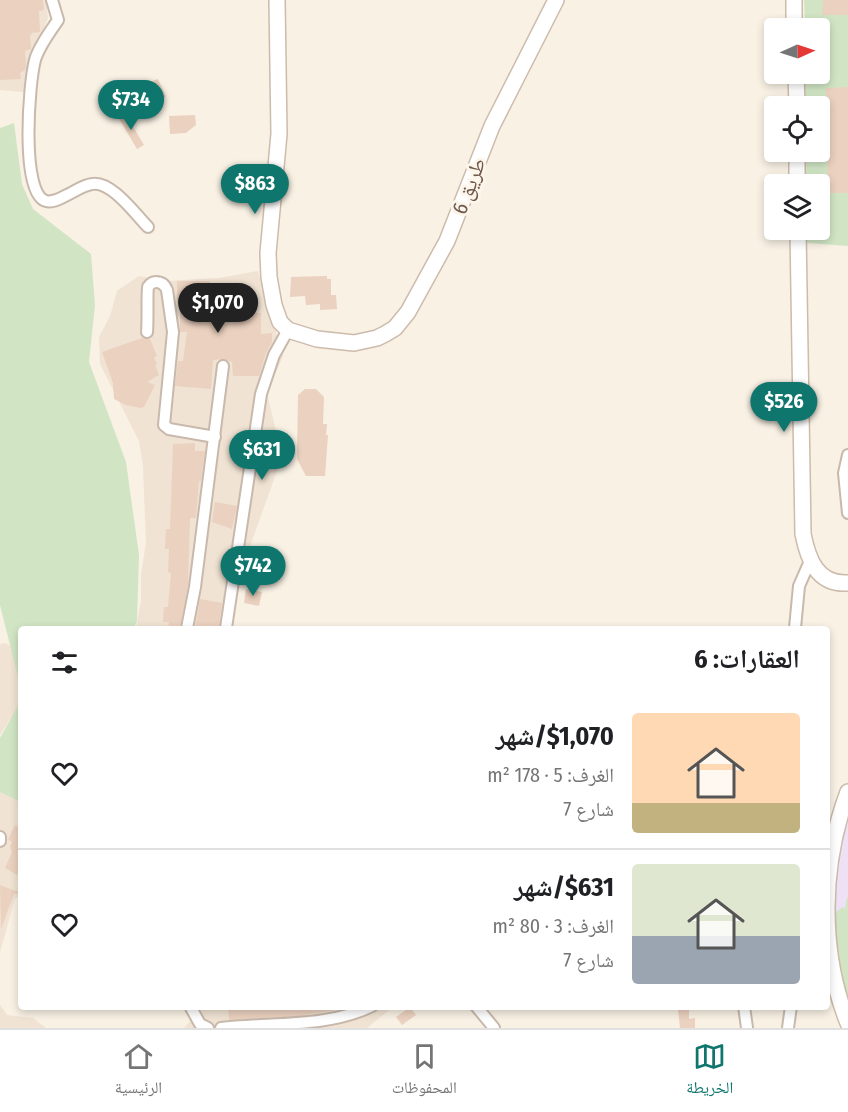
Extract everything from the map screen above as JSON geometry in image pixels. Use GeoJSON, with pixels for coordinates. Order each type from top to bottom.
{"type":"FeatureCollection","features":[{"type":"Feature","properties":{"kind":"street"},"geometry":{"type":"LineString","coordinates":[[52,0],[58,20],[36,57],[33,72],[28,138],[34,189],[39,197],[46,201],[55,200],[92,184],[104,185],[148,227]]}},
{"type":"Feature","properties":{"kind":"street"},"geometry":{"type":"LineString","coordinates":[[226,626],[261,394],[274,355],[288,330],[280,322],[275,311],[268,265],[268,237],[279,134],[277,0]]}},
{"type":"Feature","properties":{"kind":"street","name":"طريق 6"},"geometry":{"type":"LineString","coordinates":[[288,330],[317,339],[354,342],[377,338],[399,324],[447,241],[492,126],[556,0]]}},
{"type":"Feature","properties":{"kind":"street"},"geometry":{"type":"LineString","coordinates":[[794,0],[794,18]]}},
{"type":"Feature","properties":{"kind":"street"},"geometry":{"type":"LineString","coordinates":[[798,240],[804,540],[810,561],[825,578],[848,583]]}},
{"type":"Feature","properties":{"kind":"street"},"geometry":{"type":"LineString","coordinates":[[147,332],[149,306],[146,292],[148,286],[153,282],[159,282],[165,285],[167,290],[173,332],[164,425],[169,429],[215,437]]}},
{"type":"Feature","properties":{"kind":"street"},"geometry":{"type":"LineString","coordinates":[[187,626],[223,366]]}},
{"type":"Feature","properties":{"kind":"street"},"geometry":{"type":"LineString","coordinates":[[848,455],[844,473],[848,513]]}},
{"type":"Feature","properties":{"kind":"street"},"geometry":{"type":"LineString","coordinates":[[795,626],[799,586],[810,561]]}},
{"type":"Feature","properties":{"kind":"street"},"geometry":{"type":"LineString","coordinates":[[830,856],[848,792]]}},
{"type":"Feature","properties":{"kind":"street"},"geometry":{"type":"LineString","coordinates":[[830,945],[836,988],[848,1023]]}},
{"type":"Feature","properties":{"kind":"street"},"geometry":{"type":"LineString","coordinates":[[192,1010],[200,1024],[208,1028]]}},
{"type":"Feature","properties":{"kind":"street"},"geometry":{"type":"LineString","coordinates":[[221,1028],[319,1025],[351,1019],[366,1010]]}},
{"type":"Feature","properties":{"kind":"street"},"geometry":{"type":"LineString","coordinates":[[479,1010],[494,1028]]}},
{"type":"Feature","properties":{"kind":"street"},"geometry":{"type":"LineString","coordinates":[[745,1010],[747,1028]]}},
{"type":"Feature","properties":{"kind":"street"},"geometry":{"type":"LineString","coordinates":[[788,1028],[790,1010]]}},
{"type":"Feature","properties":{"kind":"shaded area"},"geometry":{"type":"Polygon","coordinates":[[[0,0],[46,0],[48,18],[33,56],[24,92],[0,90],[0,0]]]}},
{"type":"Feature","properties":{"kind":"shaded area"},"geometry":{"type":"Polygon","coordinates":[[[258,271],[283,356],[267,393],[282,457],[235,588],[226,626],[136,626],[146,543],[143,466],[139,441],[100,364],[99,337],[110,316],[117,291],[139,276],[166,281],[219,278],[258,271]]]}},
{"type":"Feature","properties":{"kind":"shaded area"},"geometry":{"type":"Polygon","coordinates":[[[5,643],[18,650],[18,707],[0,735],[0,644],[5,643]]]}},
{"type":"Feature","properties":{"kind":"shaded area"},"geometry":{"type":"Polygon","coordinates":[[[0,781],[18,787],[18,897],[15,899],[0,952],[0,781]]]}},
{"type":"Feature","properties":{"kind":"shaded area"},"geometry":{"type":"Polygon","coordinates":[[[848,804],[848,1002],[834,936],[836,853],[848,804]]]}},
{"type":"Feature","properties":{"kind":"shaded area"},"geometry":{"type":"Polygon","coordinates":[[[0,1005],[7,1015],[33,1018],[46,1028],[0,1028],[0,1005]]]}},
{"type":"Feature","properties":{"kind":"shaded area"},"geometry":{"type":"Polygon","coordinates":[[[196,1010],[389,1010],[367,1028],[184,1028],[197,1013],[196,1010]]]}},
{"type":"Feature","properties":{"kind":"green space"},"geometry":{"type":"Polygon","coordinates":[[[804,0],[848,0],[848,246],[807,243],[807,240],[830,240],[830,174],[806,174],[806,162],[830,162],[830,96],[805,96],[805,84],[830,84],[830,18],[805,18],[804,0]]]}},
{"type":"Feature","properties":{"kind":"green space"},"geometry":{"type":"Polygon","coordinates":[[[14,123],[22,184],[33,209],[91,254],[95,305],[89,362],[126,462],[139,555],[137,621],[135,626],[18,626],[18,677],[0,605],[0,128],[14,123]]]}},
{"type":"Feature","properties":{"kind":"green space"},"geometry":{"type":"Polygon","coordinates":[[[18,705],[18,801],[0,792],[0,738],[18,705]]]}},
{"type":"Feature","properties":{"kind":"green space"},"geometry":{"type":"Polygon","coordinates":[[[847,898],[848,1002],[839,968],[833,914],[843,907],[845,909],[847,898]]]}},
{"type":"Feature","properties":{"kind":"building"},"geometry":{"type":"Polygon","coordinates":[[[0,0],[43,0],[44,10],[39,11],[40,32],[32,33],[30,36],[31,49],[25,51],[26,67],[20,73],[21,79],[0,80],[0,0]]]}},
{"type":"Feature","properties":{"kind":"building"},"geometry":{"type":"Polygon","coordinates":[[[823,0],[848,0],[848,15],[822,15],[823,0]]]}},
{"type":"Feature","properties":{"kind":"building"},"geometry":{"type":"Polygon","coordinates":[[[158,79],[166,97],[156,101],[147,83],[158,79]]]}},
{"type":"Feature","properties":{"kind":"building"},"geometry":{"type":"Polygon","coordinates":[[[848,87],[848,193],[830,193],[827,162],[830,162],[830,96],[826,96],[826,88],[848,87]]]}},
{"type":"Feature","properties":{"kind":"building"},"geometry":{"type":"Polygon","coordinates":[[[125,113],[144,145],[137,149],[118,117],[125,113]]]}},
{"type":"Feature","properties":{"kind":"building"},"geometry":{"type":"Polygon","coordinates":[[[195,115],[196,125],[186,133],[170,134],[169,116],[195,115]]]}},
{"type":"Feature","properties":{"kind":"building"},"geometry":{"type":"Polygon","coordinates":[[[327,276],[327,279],[331,279],[331,295],[336,295],[337,309],[320,310],[320,304],[306,305],[305,296],[290,297],[291,277],[327,276]]]}},
{"type":"Feature","properties":{"kind":"building"},"geometry":{"type":"Polygon","coordinates":[[[177,281],[219,283],[219,296],[248,295],[248,313],[261,313],[261,334],[272,333],[272,342],[259,376],[233,376],[232,362],[223,359],[213,360],[211,389],[175,386],[178,361],[183,361],[187,332],[180,332],[177,281]]]}},
{"type":"Feature","properties":{"kind":"building"},"geometry":{"type":"Polygon","coordinates":[[[142,338],[150,339],[157,356],[154,357],[159,375],[147,382],[155,385],[144,407],[141,408],[126,405],[114,399],[113,383],[102,352],[142,338]]]}},
{"type":"Feature","properties":{"kind":"building"},"geometry":{"type":"Polygon","coordinates":[[[305,389],[316,389],[324,397],[323,424],[327,424],[326,435],[328,435],[325,476],[306,476],[297,459],[298,395],[305,389]]]}},
{"type":"Feature","properties":{"kind":"building"},"geometry":{"type":"Polygon","coordinates":[[[195,443],[195,451],[205,451],[201,481],[199,481],[196,518],[190,518],[188,586],[180,626],[168,626],[169,622],[163,622],[164,607],[168,607],[171,573],[168,572],[169,549],[165,549],[166,529],[170,529],[173,444],[195,443]]]}},
{"type":"Feature","properties":{"kind":"building"},"geometry":{"type":"Polygon","coordinates":[[[215,502],[237,506],[232,529],[212,522],[215,502]]]}},
{"type":"Feature","properties":{"kind":"building"},"geometry":{"type":"Polygon","coordinates":[[[246,589],[262,592],[259,606],[244,603],[246,589]]]}},
{"type":"Feature","properties":{"kind":"building"},"geometry":{"type":"Polygon","coordinates":[[[200,599],[222,603],[219,626],[195,626],[200,599]]]}},
{"type":"Feature","properties":{"kind":"building"},"geometry":{"type":"Polygon","coordinates":[[[15,825],[18,827],[17,875],[5,868],[12,852],[10,846],[12,842],[8,839],[15,825]]]}},
{"type":"Feature","properties":{"kind":"building"},"geometry":{"type":"Polygon","coordinates":[[[0,885],[18,892],[14,894],[1,929],[0,885]]]}},
{"type":"Feature","properties":{"kind":"building"},"geometry":{"type":"Polygon","coordinates":[[[228,1010],[336,1010],[298,1016],[229,1020],[228,1010]]]}},
{"type":"Feature","properties":{"kind":"building"},"geometry":{"type":"Polygon","coordinates":[[[406,1010],[412,1010],[416,1015],[402,1025],[396,1017],[406,1010]]]}},
{"type":"Feature","properties":{"kind":"building"},"geometry":{"type":"Polygon","coordinates":[[[678,1010],[689,1010],[689,1019],[695,1018],[695,1028],[680,1028],[678,1010]]]}}]}
